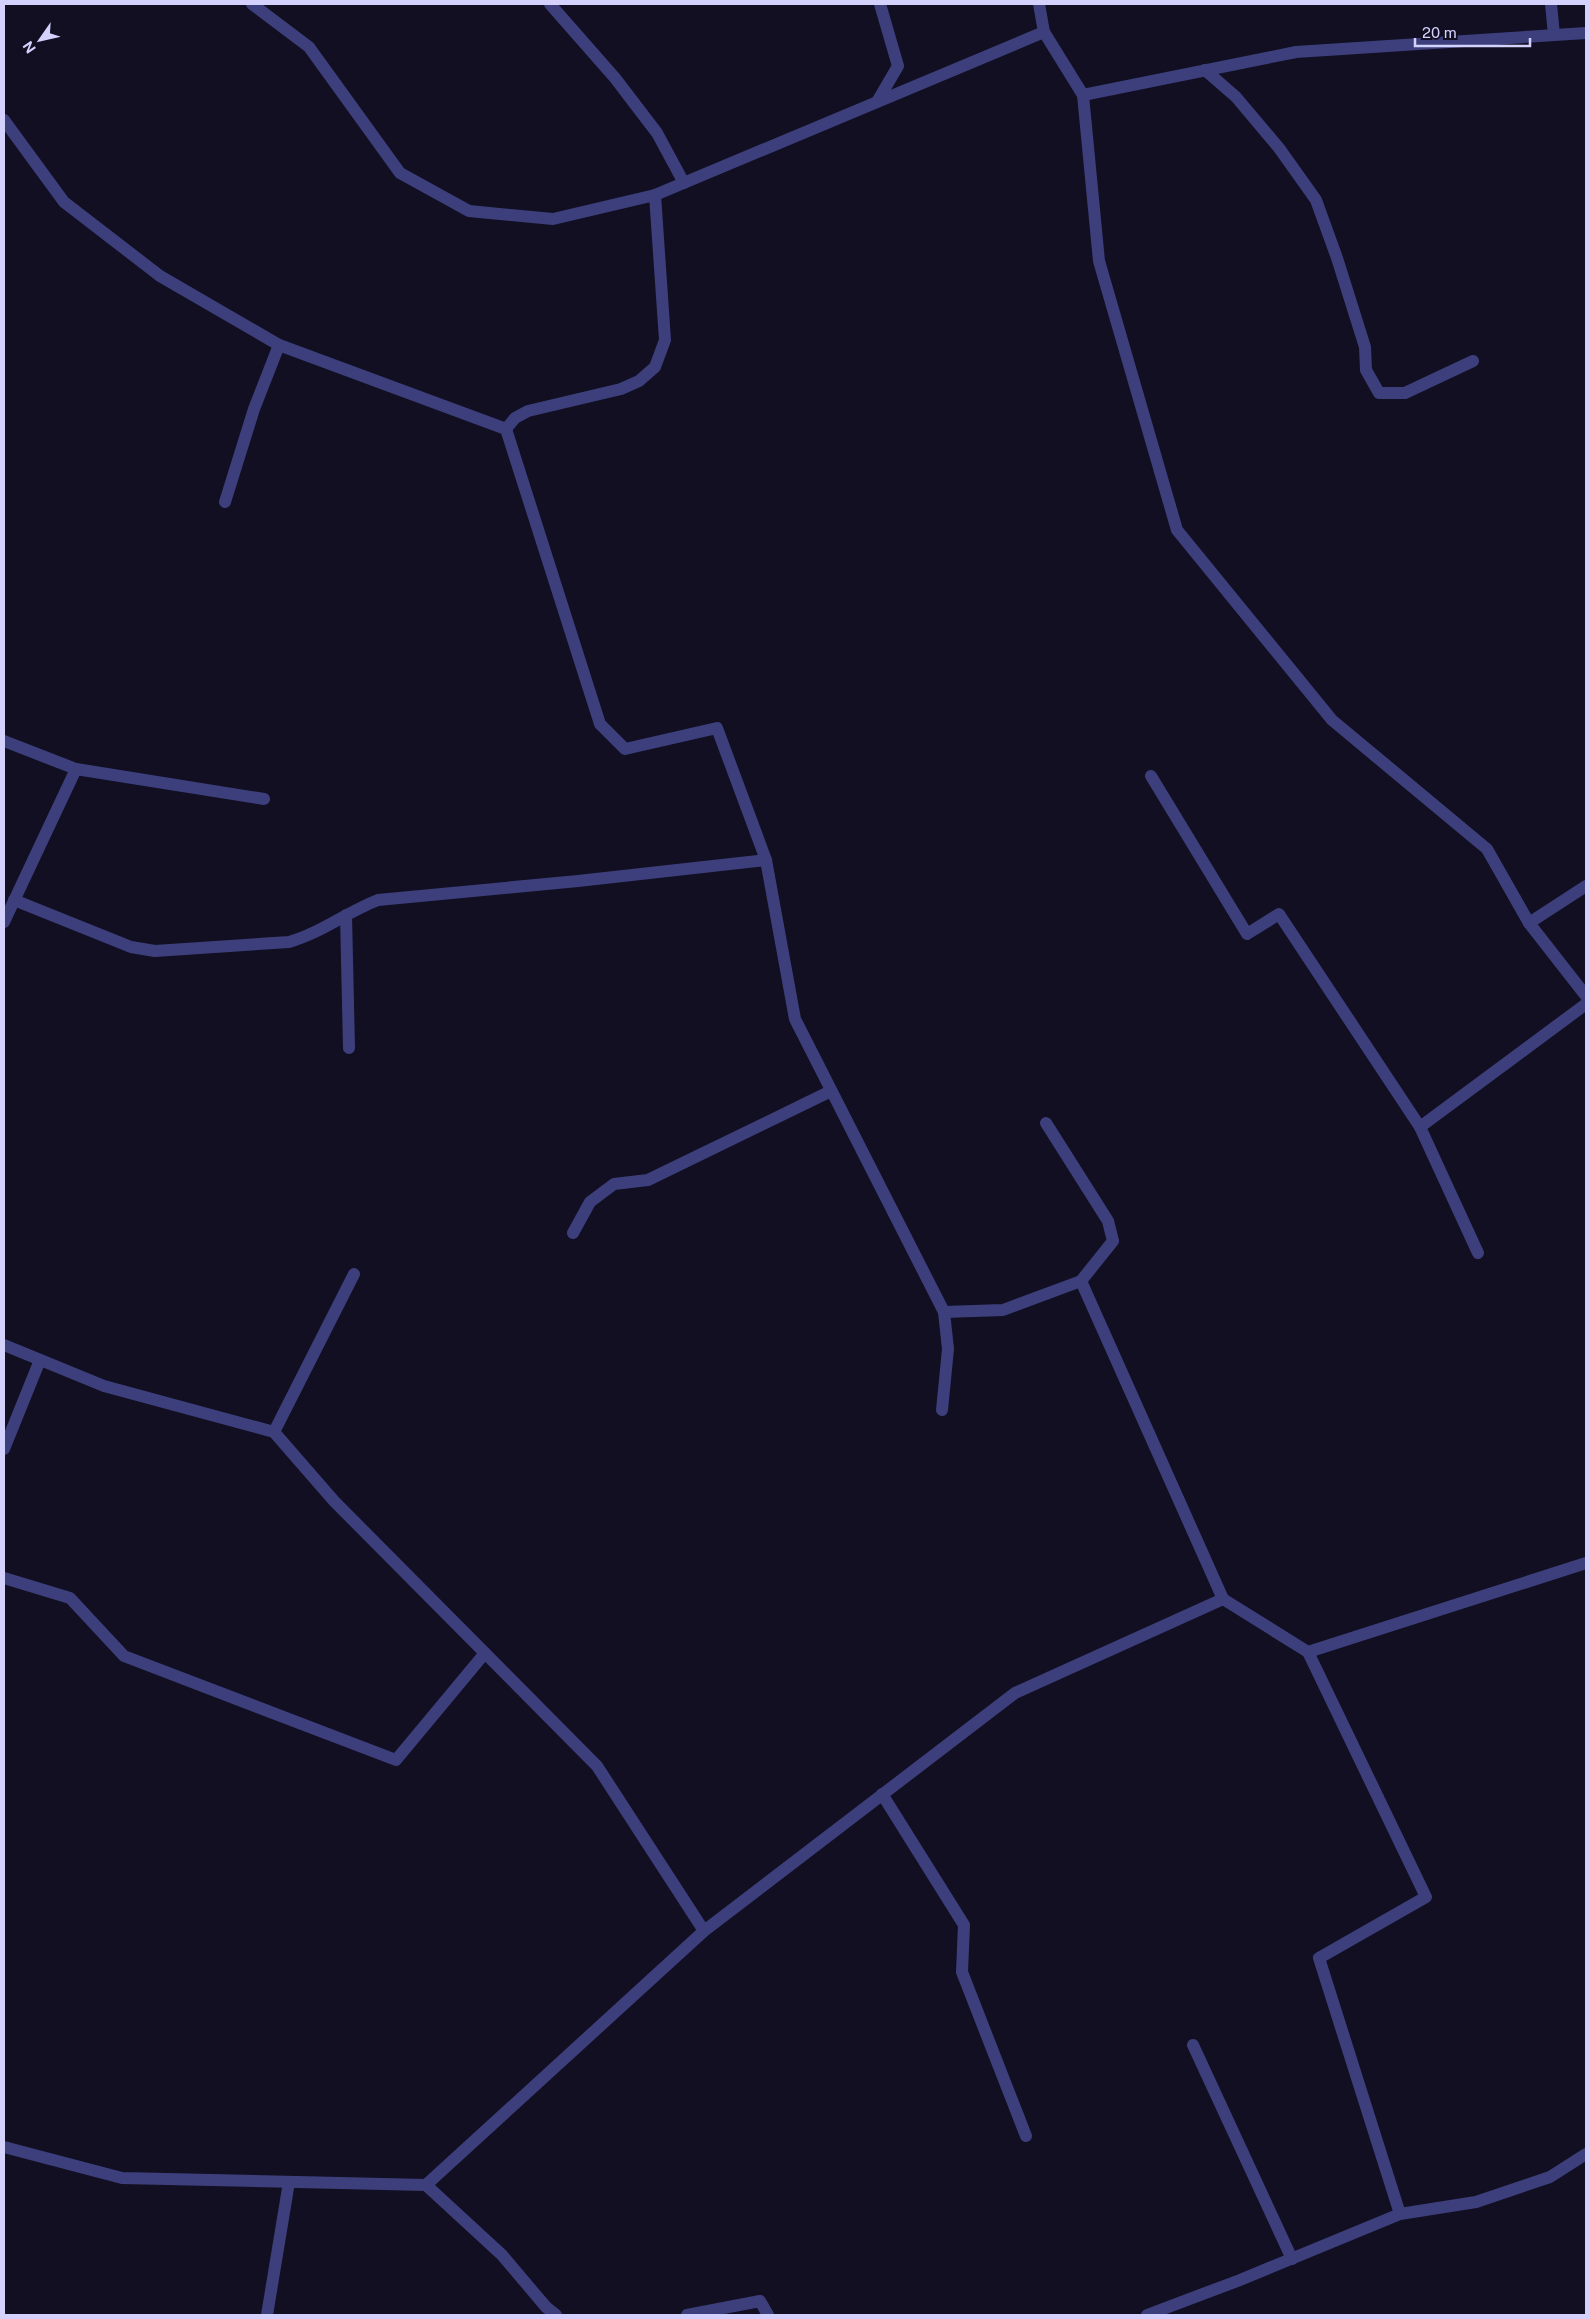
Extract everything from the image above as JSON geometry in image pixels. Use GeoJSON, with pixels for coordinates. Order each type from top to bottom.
{"type":"FeatureCollection","features":[{"type":"Feature","properties":{"kind":"street"},"geometry":{"type":"LineString","coordinates":[[252,4],[309,48],[400,173],[469,211],[553,219],[655,195],[1044,32]]}},
{"type":"Feature","properties":{"kind":"street"},"geometry":{"type":"LineString","coordinates":[[550,4],[615,78],[657,133],[684,182]]}},
{"type":"Feature","properties":{"kind":"street"},"geometry":{"type":"LineString","coordinates":[[877,102],[898,66],[880,4]]}},
{"type":"Feature","properties":{"kind":"street"},"geometry":{"type":"LineString","coordinates":[[1039,4],[1044,32],[1083,95],[1099,261],[1177,530],[1332,720],[1487,849],[1529,923],[1586,996]]}},
{"type":"Feature","properties":{"kind":"street"},"geometry":{"type":"LineString","coordinates":[[1551,4],[1554,35]]}},
{"type":"Feature","properties":{"kind":"street"},"geometry":{"type":"LineString","coordinates":[[1083,95],[1296,52],[1586,33]]}},
{"type":"Feature","properties":{"kind":"street"},"geometry":{"type":"LineString","coordinates":[[1205,70],[1236,97],[1279,148],[1316,200],[1337,258],[1365,347],[1366,370],[1379,393],[1405,393],[1473,362]]}},
{"type":"Feature","properties":{"kind":"street"},"geometry":{"type":"LineString","coordinates":[[4,120],[64,202],[160,276],[279,345],[506,428]]}},
{"type":"Feature","properties":{"kind":"street"},"geometry":{"type":"LineString","coordinates":[[506,428],[515,418],[528,411],[621,390],[638,381],[654,367],[665,340],[655,195]]}},
{"type":"Feature","properties":{"kind":"street"},"geometry":{"type":"LineString","coordinates":[[225,502],[254,409],[279,345]]}},
{"type":"Feature","properties":{"kind":"street"},"geometry":{"type":"LineString","coordinates":[[506,428],[600,724],[625,749],[717,728],[766,860],[795,1019],[944,1312],[948,1349],[942,1410]]}},
{"type":"Feature","properties":{"kind":"street"},"geometry":{"type":"LineString","coordinates":[[4,741],[76,769],[264,799]]}},
{"type":"Feature","properties":{"kind":"street"},"geometry":{"type":"LineString","coordinates":[[4,922],[76,769]]}},
{"type":"Feature","properties":{"kind":"street"},"geometry":{"type":"LineString","coordinates":[[1151,776],[1247,934],[1279,914],[1420,1127],[1478,1253]]}},
{"type":"Feature","properties":{"kind":"street"},"geometry":{"type":"LineString","coordinates":[[14,900],[131,947],[155,951],[289,942],[308,936],[378,900],[578,881],[766,860]]}},
{"type":"Feature","properties":{"kind":"street"},"geometry":{"type":"LineString","coordinates":[[1529,923],[1586,886]]}},
{"type":"Feature","properties":{"kind":"street"},"geometry":{"type":"LineString","coordinates":[[346,915],[349,1048]]}},
{"type":"Feature","properties":{"kind":"street"},"geometry":{"type":"LineString","coordinates":[[1420,1127],[1586,1004]]}},
{"type":"Feature","properties":{"kind":"street"},"geometry":{"type":"LineString","coordinates":[[573,1233],[590,1202],[614,1184],[648,1180],[831,1091]]}},
{"type":"Feature","properties":{"kind":"street"},"geometry":{"type":"LineString","coordinates":[[944,1312],[1003,1310],[1081,1282],[1113,1241],[1108,1221],[1046,1123]]}},
{"type":"Feature","properties":{"kind":"street"},"geometry":{"type":"LineString","coordinates":[[274,1432],[354,1274]]}},
{"type":"Feature","properties":{"kind":"street"},"geometry":{"type":"LineString","coordinates":[[1081,1282],[1223,1599],[1308,1652],[1426,1897],[1320,1958],[1400,2214]]}},
{"type":"Feature","properties":{"kind":"street"},"geometry":{"type":"LineString","coordinates":[[4,1345],[104,1386],[274,1432],[334,1501],[597,1766],[704,1931]]}},
{"type":"Feature","properties":{"kind":"street"},"geometry":{"type":"LineString","coordinates":[[4,1449],[40,1360]]}},
{"type":"Feature","properties":{"kind":"street"},"geometry":{"type":"LineString","coordinates":[[1308,1652],[1586,1563]]}},
{"type":"Feature","properties":{"kind":"street"},"geometry":{"type":"LineString","coordinates":[[4,1578],[70,1598],[124,1656],[396,1760],[485,1653]]}},
{"type":"Feature","properties":{"kind":"street"},"geometry":{"type":"LineString","coordinates":[[426,2185],[704,1931],[1015,1694],[1223,1599]]}},
{"type":"Feature","properties":{"kind":"street"},"geometry":{"type":"LineString","coordinates":[[882,1794],[964,1925],[962,1972],[1026,2136]]}},
{"type":"Feature","properties":{"kind":"street"},"geometry":{"type":"LineString","coordinates":[[1193,2045],[1292,2259]]}},
{"type":"Feature","properties":{"kind":"street"},"geometry":{"type":"LineString","coordinates":[[4,2147],[122,2178],[426,2185],[502,2255],[549,2313]]}},
{"type":"Feature","properties":{"kind":"street"},"geometry":{"type":"LineString","coordinates":[[1147,2315],[1292,2259],[1400,2214],[1476,2202],[1550,2177],[1586,2154]]}},
{"type":"Feature","properties":{"kind":"street"},"geometry":{"type":"LineString","coordinates":[[267,2315],[290,2182]]}},
{"type":"Feature","properties":{"kind":"street"},"geometry":{"type":"LineString","coordinates":[[687,2315],[760,2301],[768,2315]]}}]}
